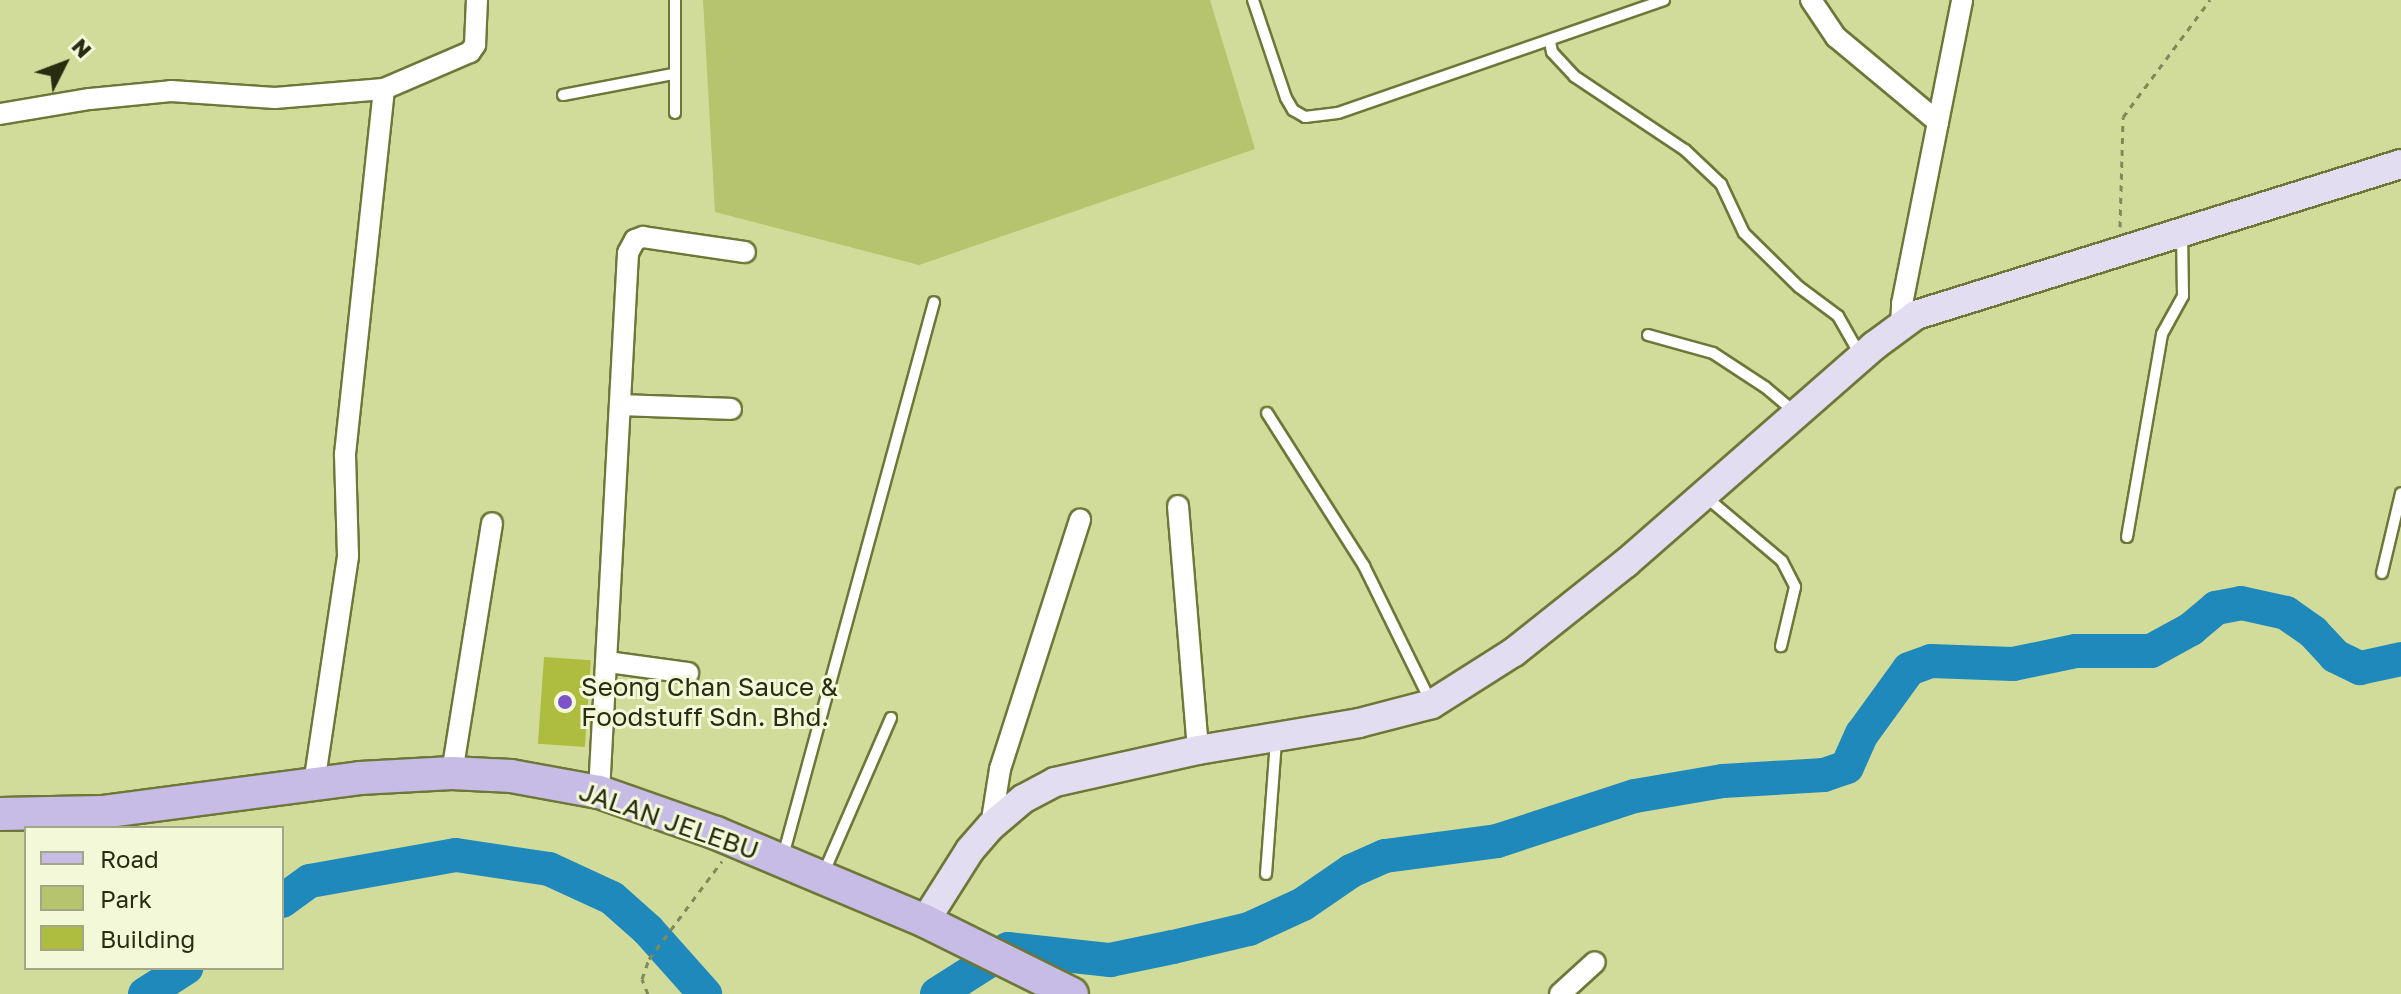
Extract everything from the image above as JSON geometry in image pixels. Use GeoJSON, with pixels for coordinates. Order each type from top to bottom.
{"type":"FeatureCollection","features":[{"type":"Feature","properties":{"kind":"main road","name":"JALAN JELEBU"},"geometry":{"type":"LineString","coordinates":[[0,814],[102,812],[314,784],[452,773],[511,776],[599,792],[737,842],[925,921],[1072,994]]}},
{"type":"Feature","properties":{"kind":"street"},"geometry":{"type":"LineString","coordinates":[[0,114],[90,99],[171,91],[275,98],[384,89],[470,52],[475,45],[477,0]]}},
{"type":"Feature","properties":{"kind":"street"},"geometry":{"type":"LineString","coordinates":[[1811,0],[1836,37],[1938,122]]}},
{"type":"Feature","properties":{"kind":"street"},"geometry":{"type":"LineString","coordinates":[[1901,326],[1902,304],[1962,0]]}},
{"type":"Feature","properties":{"kind":"street"},"geometry":{"type":"LineString","coordinates":[[314,784],[348,556],[345,454],[384,89]]}},
{"type":"Feature","properties":{"kind":"street"},"geometry":{"type":"LineString","coordinates":[[925,921],[970,850],[991,826],[1023,799],[1055,782],[1198,750],[1276,740],[1432,704],[1514,652],[1626,563],[1861,357],[1916,315],[2401,164]]}},
{"type":"Feature","properties":{"kind":"street"},"geometry":{"type":"LineString","coordinates":[[599,792],[628,253],[635,240],[643,237],[745,252]]}},
{"type":"Feature","properties":{"kind":"street"},"geometry":{"type":"LineString","coordinates":[[622,405],[731,409]]}},
{"type":"Feature","properties":{"kind":"street"},"geometry":{"type":"LineString","coordinates":[[1178,506],[1198,750]]}},
{"type":"Feature","properties":{"kind":"street"},"geometry":{"type":"LineString","coordinates":[[991,826],[1000,769],[1080,520]]}},
{"type":"Feature","properties":{"kind":"street"},"geometry":{"type":"LineString","coordinates":[[452,773],[492,523]]}},
{"type":"Feature","properties":{"kind":"street"},"geometry":{"type":"LineString","coordinates":[[608,662],[688,673]]}},
{"type":"Feature","properties":{"kind":"street"},"geometry":{"type":"LineString","coordinates":[[1560,994],[1595,962]]}},
{"type":"Feature","properties":{"kind":"lane"},"geometry":{"type":"LineString","coordinates":[[675,0],[675,113]]}},
{"type":"Feature","properties":{"kind":"lane"},"geometry":{"type":"LineString","coordinates":[[1253,0],[1286,98],[1293,110],[1305,117],[1338,113],[1664,0]]}},
{"type":"Feature","properties":{"kind":"lane"},"geometry":{"type":"LineString","coordinates":[[1550,41],[1552,52],[1574,76],[1685,150],[1721,184],[1744,233],[1799,287],[1838,316],[1861,357]]}},
{"type":"Feature","properties":{"kind":"lane"},"geometry":{"type":"LineString","coordinates":[[563,95],[673,74]]}},
{"type":"Feature","properties":{"kind":"lane"},"geometry":{"type":"LineString","coordinates":[[2127,537],[2159,346],[2183,296],[2182,231]]}},
{"type":"Feature","properties":{"kind":"lane"},"geometry":{"type":"LineString","coordinates":[[782,861],[934,302]]}},
{"type":"Feature","properties":{"kind":"lane"},"geometry":{"type":"LineString","coordinates":[[1648,335],[1713,353],[1765,387],[1797,414]]}},
{"type":"Feature","properties":{"kind":"lane"},"geometry":{"type":"LineString","coordinates":[[1267,413],[1364,566],[1432,704]]}},
{"type":"Feature","properties":{"kind":"lane"},"geometry":{"type":"LineString","coordinates":[[2382,573],[2401,493]]}},
{"type":"Feature","properties":{"kind":"lane"},"geometry":{"type":"LineString","coordinates":[[1704,495],[1782,561],[1795,587],[1781,646]]}},
{"type":"Feature","properties":{"kind":"lane"},"geometry":{"type":"LineString","coordinates":[[822,878],[891,718]]}},
{"type":"Feature","properties":{"kind":"lane"},"geometry":{"type":"LineString","coordinates":[[1266,874],[1276,740]]}},
{"type":"Feature","properties":{"kind":"path"},"geometry":{"type":"LineString","coordinates":[[2119,251],[2123,117],[2210,0]]}},
{"type":"Feature","properties":{"kind":"path"},"geometry":{"type":"LineString","coordinates":[[648,994],[642,979],[649,959],[737,842]]}},
{"type":"Feature","properties":{"kind":"green space"},"geometry":{"type":"Polygon","coordinates":[[[703,0],[1210,0],[1255,149],[919,265],[715,212],[703,0]]]}},
{"type":"Feature","properties":{"kind":"building","name":"Seong Chan Sauce & Foodstuff Sdn. Bhd."},"geometry":{"type":"Polygon","coordinates":[[[544,657],[591,660],[585,747],[538,744],[544,657]]]}},
{"type":"Feature","properties":{"kind":"waterway"},"geometry":{"type":"LineString","coordinates":[[937,994],[1008,949],[1110,960],[1173,947],[1249,929],[1303,904],[1351,871],[1385,856],[1497,841],[1635,796],[1723,781],[1824,775],[1847,767],[1862,734],[1909,669],[1931,661],[2013,664],[2076,651],[2151,651],[2191,629],[2216,608],[2241,603],[2286,613],[2313,632],[2335,656],[2360,668],[2401,659]]}},
{"type":"Feature","properties":{"kind":"waterway"},"geometry":{"type":"LineString","coordinates":[[284,900],[310,881],[456,855],[549,869],[612,898],[648,930],[705,994]]}},
{"type":"Feature","properties":{"kind":"waterway"},"geometry":{"type":"LineString","coordinates":[[145,994],[183,970]]}},
{"type":"Feature","properties":{"kind":"place","name":"Seong Chan Sauce & Foodstuff Sdn. Bhd."},"geometry":{"type":"Point","coordinates":[565,702]}}]}
